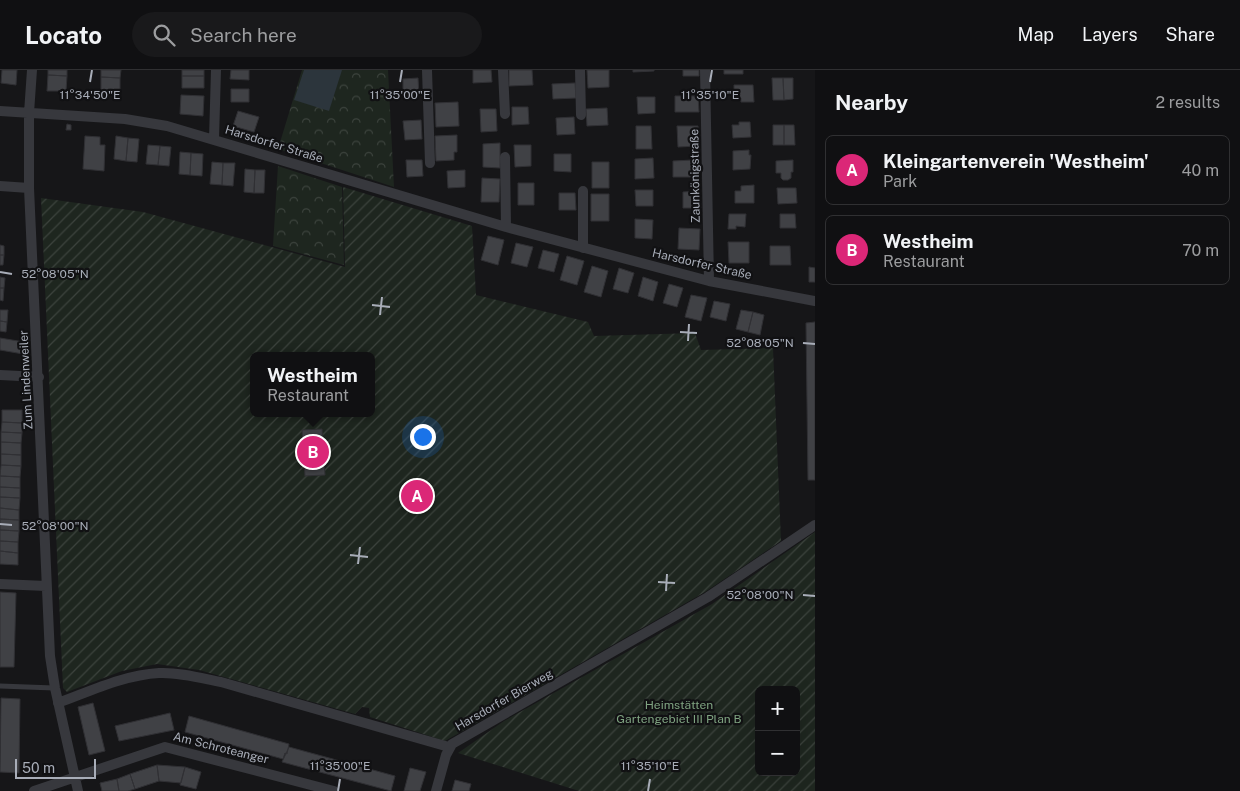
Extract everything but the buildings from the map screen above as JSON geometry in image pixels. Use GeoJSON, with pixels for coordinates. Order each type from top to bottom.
{"type":"FeatureCollection","features":[{"type":"Feature","properties":{"kind":"street","name":"Zum Lindenweiler"},"geometry":{"type":"LineString","coordinates":[[32,70],[29,113],[29,188],[50,656],[58,704],[78,791]]}},
{"type":"Feature","properties":{"kind":"street"},"geometry":{"type":"LineString","coordinates":[[214,139],[216,70]]}},
{"type":"Feature","properties":{"kind":"street"},"geometry":{"type":"LineString","coordinates":[[427,70],[430,163]]}},
{"type":"Feature","properties":{"kind":"street"},"geometry":{"type":"LineString","coordinates":[[502,70],[505,114]]}},
{"type":"Feature","properties":{"kind":"street"},"geometry":{"type":"LineString","coordinates":[[580,70],[581,115]]}},
{"type":"Feature","properties":{"kind":"street","name":"Zaunkönigstraße"},"geometry":{"type":"LineString","coordinates":[[705,70],[709,281]]}},
{"type":"Feature","properties":{"kind":"street","name":"Harsdorfer Straße"},"geometry":{"type":"LineString","coordinates":[[0,111],[125,119],[167,126],[506,227],[709,281],[815,301]]}},
{"type":"Feature","properties":{"kind":"street"},"geometry":{"type":"LineString","coordinates":[[505,157],[506,227]]}},
{"type":"Feature","properties":{"kind":"street"},"geometry":{"type":"LineString","coordinates":[[0,186],[29,188]]}},
{"type":"Feature","properties":{"kind":"street"},"geometry":{"type":"LineString","coordinates":[[583,191],[584,248]]}},
{"type":"Feature","properties":{"kind":"street"},"geometry":{"type":"LineString","coordinates":[[0,375],[38,377]]}},
{"type":"Feature","properties":{"kind":"street","name":"Harsdorfer Bierweg"},"geometry":{"type":"LineString","coordinates":[[58,704],[125,679],[159,673],[186,675],[221,682],[449,748],[454,743],[708,598],[815,525]]}},
{"type":"Feature","properties":{"kind":"street"},"geometry":{"type":"LineString","coordinates":[[0,584],[46,586]]}},
{"type":"Feature","properties":{"kind":"street","name":"Am Schroteanger"},"geometry":{"type":"LineString","coordinates":[[34,791],[154,749],[167,747],[334,791]]}},
{"type":"Feature","properties":{"kind":"street"},"geometry":{"type":"LineString","coordinates":[[436,791],[449,748]]}},
{"type":"Feature","properties":{"kind":"lane"},"geometry":{"type":"LineString","coordinates":[[0,686],[55,688]]}},
{"type":"Feature","properties":{"kind":"green space"},"geometry":{"type":"Polygon","coordinates":[[[302,70],[388,70],[394,187],[278,149],[302,70]]]}},
{"type":"Feature","properties":{"kind":"green space"},"geometry":{"type":"Polygon","coordinates":[[[278,166],[342,187],[344,265],[273,246],[278,166]]]}},
{"type":"Feature","properties":{"kind":"green space"},"geometry":{"type":"Polygon","coordinates":[[[343,187],[472,226],[476,295],[588,322],[594,336],[695,333],[701,350],[773,348],[781,541],[705,592],[445,741],[370,717],[369,708],[362,707],[355,714],[199,670],[157,664],[122,671],[67,692],[63,688],[41,198],[143,212],[345,267],[343,187]]]}},
{"type":"Feature","properties":{"kind":"green space","name":"Heimstätten Gartengebiet III Plan B"},"geometry":{"type":"Polygon","coordinates":[[[815,532],[815,791],[579,791],[458,753],[504,721],[712,604],[815,532]]]}},
{"type":"Feature","properties":{"kind":"shaded area"},"geometry":{"type":"Polygon","coordinates":[[[304,70],[342,70],[329,111],[294,100],[304,70]]]}},
{"type":"Feature","properties":{"kind":"place","name":"Westheim"},"geometry":{"type":"Point","coordinates":[313,452]}},
{"type":"Feature","properties":{"kind":"place","name":"Kleingartenverein 'Westheim'"},"geometry":{"type":"Point","coordinates":[417,496]}}]}
